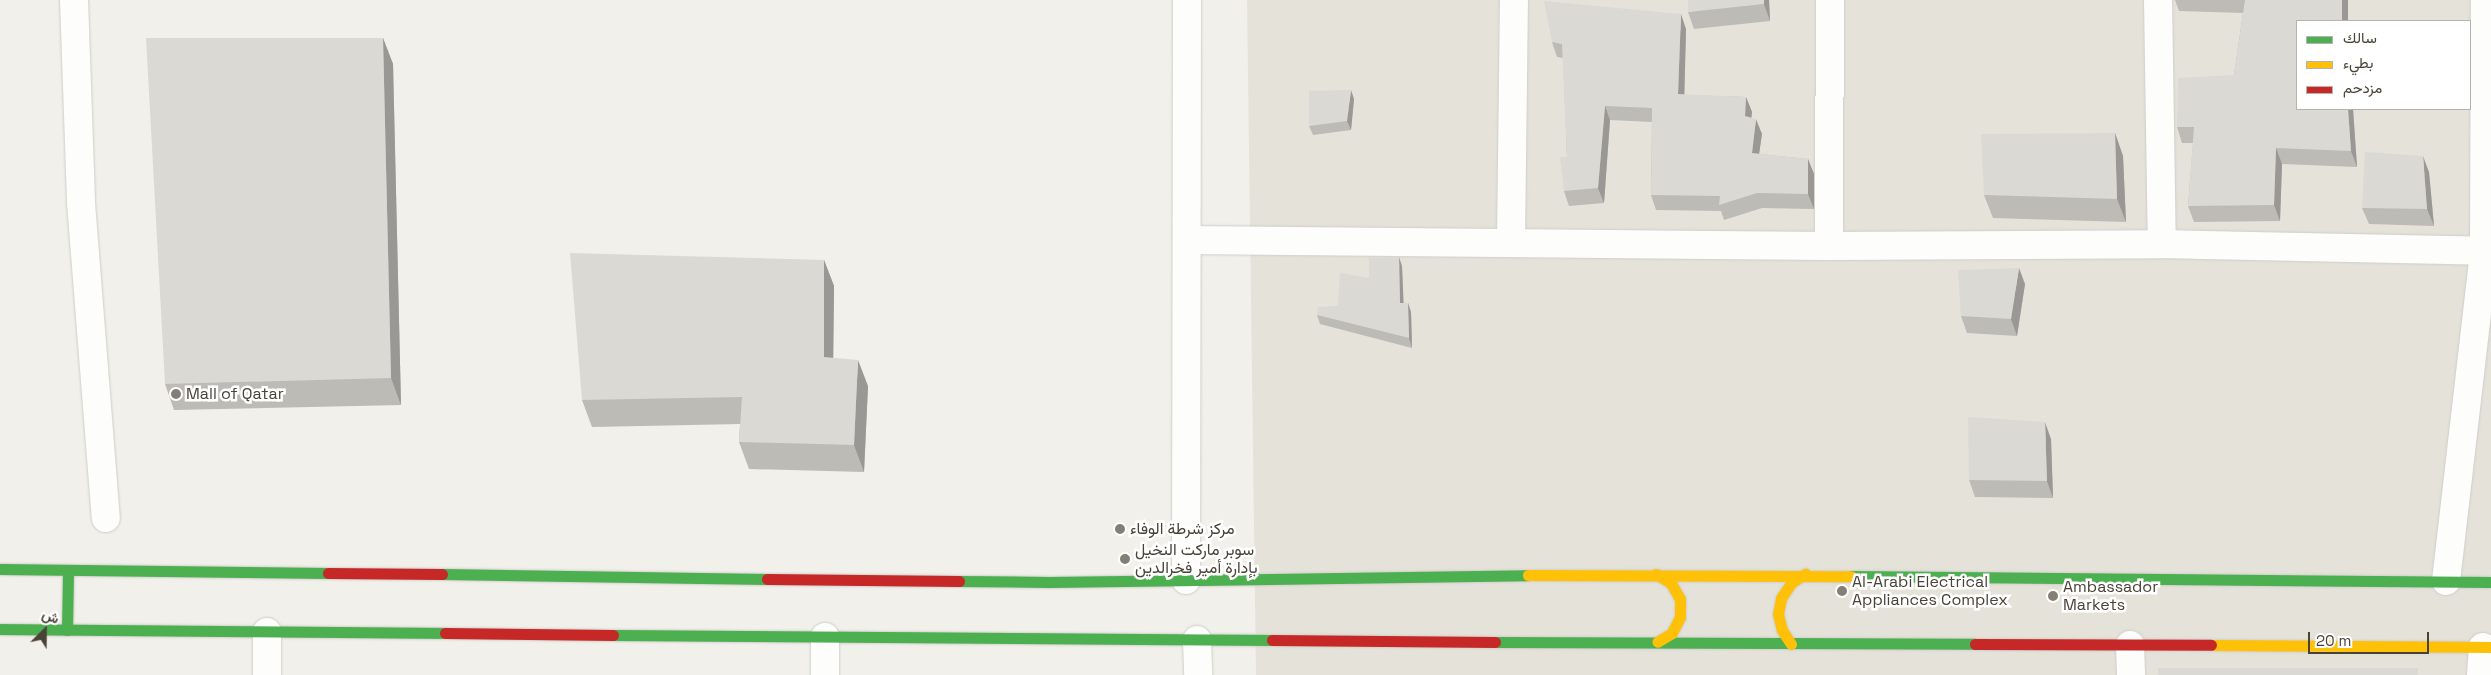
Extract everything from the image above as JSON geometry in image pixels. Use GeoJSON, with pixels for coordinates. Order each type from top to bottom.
{"type":"FeatureCollection","features":[{"type":"Feature","properties":{"kind":"street"},"geometry":{"type":"LineString","coordinates":[[74,0],[81,203],[106,518]]}},
{"type":"Feature","properties":{"kind":"street"},"geometry":{"type":"LineString","coordinates":[[1186,580],[1187,0]]}},
{"type":"Feature","properties":{"kind":"street"},"geometry":{"type":"LineString","coordinates":[[1511,242],[1514,0]]}},
{"type":"Feature","properties":{"kind":"street"},"geometry":{"type":"LineString","coordinates":[[1828,246],[1830,0]]}},
{"type":"Feature","properties":{"kind":"street"},"geometry":{"type":"LineString","coordinates":[[2158,0],[2162,244]]}},
{"type":"Feature","properties":{"kind":"street"},"geometry":{"type":"LineString","coordinates":[[2446,581],[2484,251],[2485,0]]}},
{"type":"Feature","properties":{"kind":"street"},"geometry":{"type":"LineString","coordinates":[[1187,240],[1828,246],[2162,244],[2484,251]]}},
{"type":"Feature","properties":{"kind":"street"},"geometry":{"type":"LineString","coordinates":[[0,569],[1049,582],[1656,574],[1805,574],[2491,582]]}},
{"type":"Feature","properties":{"kind":"street"},"geometry":{"type":"LineString","coordinates":[[67,630],[68,571]]}},
{"type":"Feature","properties":{"kind":"street"},"geometry":{"type":"LineString","coordinates":[[1656,574],[1671,583],[1680,599],[1680,617],[1672,633],[1657,642]]}},
{"type":"Feature","properties":{"kind":"street"},"geometry":{"type":"LineString","coordinates":[[1791,644],[1782,630],[1778,614],[1781,598],[1791,584],[1805,574]]}},
{"type":"Feature","properties":{"kind":"street"},"geometry":{"type":"LineString","coordinates":[[0,629],[1197,640],[2487,647],[2481,675]]}},
{"type":"Feature","properties":{"kind":"street"},"geometry":{"type":"LineString","coordinates":[[267,632],[267,675]]}},
{"type":"Feature","properties":{"kind":"street"},"geometry":{"type":"LineString","coordinates":[[825,637],[825,675]]}},
{"type":"Feature","properties":{"kind":"street"},"geometry":{"type":"LineString","coordinates":[[1197,640],[1198,675]]}},
{"type":"Feature","properties":{"kind":"street"},"geometry":{"type":"LineString","coordinates":[[2130,645],[2131,675]]}},
{"type":"Feature","properties":{"kind":"shaded area"},"geometry":{"type":"Polygon","coordinates":[[[1247,0],[2491,0],[2491,675],[1256,675],[1247,0]]]}},
{"type":"Feature","properties":{"kind":"building"},"geometry":{"type":"Polygon","coordinates":[[[1688,0],[1764,0],[1764,4],[1688,12],[1688,0]]]}},
{"type":"Feature","properties":{"kind":"building"},"geometry":{"type":"Polygon","coordinates":[[[2245,0],[2342,0],[2342,20],[2296,20],[2296,110],[2348,110],[2351,151],[2276,148],[2274,205],[2188,206],[2194,127],[2177,127],[2178,78],[2234,75],[2245,0]]]}},
{"type":"Feature","properties":{"kind":"building"},"geometry":{"type":"Polygon","coordinates":[[[1544,1],[1681,14],[1678,94],[1746,97],[1745,116],[1756,119],[1752,153],[1808,159],[1808,194],[1757,193],[1719,205],[1720,196],[1651,195],[1652,108],[1605,106],[1598,188],[1564,191],[1560,157],[1567,157],[1562,44],[1552,42],[1544,1]]]}},
{"type":"Feature","properties":{"kind":"building"},"geometry":{"type":"Polygon","coordinates":[[[146,38],[383,38],[391,378],[165,384],[146,38]]]}},
{"type":"Feature","properties":{"kind":"building"},"geometry":{"type":"Polygon","coordinates":[[[1351,90],[1347,121],[1309,126],[1309,91],[1351,90]]]}},
{"type":"Feature","properties":{"kind":"building"},"geometry":{"type":"Polygon","coordinates":[[[2115,133],[2117,199],[1984,195],[1981,134],[2115,133]]]}},
{"type":"Feature","properties":{"kind":"building"},"geometry":{"type":"Polygon","coordinates":[[[2365,152],[2423,156],[2427,209],[2362,208],[2365,152]]]}},
{"type":"Feature","properties":{"kind":"building"},"geometry":{"type":"Polygon","coordinates":[[[570,253],[824,260],[824,357],[858,360],[854,445],[739,442],[742,397],[582,400],[570,253]]]}},
{"type":"Feature","properties":{"kind":"building"},"geometry":{"type":"Polygon","coordinates":[[[1399,257],[1400,303],[1408,303],[1409,338],[1317,315],[1318,307],[1338,306],[1340,273],[1369,278],[1369,258],[1399,257]]]}},
{"type":"Feature","properties":{"kind":"building"},"geometry":{"type":"Polygon","coordinates":[[[2019,268],[2011,319],[1961,316],[1958,270],[2019,268]]]}},
{"type":"Feature","properties":{"kind":"building"},"geometry":{"type":"Polygon","coordinates":[[[1968,417],[2045,422],[2047,481],[1969,480],[1968,417]]]}},
{"type":"Feature","properties":{"kind":"building"},"geometry":{"type":"Polygon","coordinates":[[[2158,668],[2418,668],[2418,675],[2158,675],[2158,668]]]}},
{"type":"Feature","properties":{"kind":"traffic: fast"},"geometry":{"type":"LineString","coordinates":[[0,569],[328,573]]}},
{"type":"Feature","properties":{"kind":"traffic: fast"},"geometry":{"type":"LineString","coordinates":[[67,630],[68,571]]}},
{"type":"Feature","properties":{"kind":"traffic: fast"},"geometry":{"type":"LineString","coordinates":[[442,574],[767,579]]}},
{"type":"Feature","properties":{"kind":"traffic: fast"},"geometry":{"type":"LineString","coordinates":[[959,581],[1049,582],[1528,575]]}},
{"type":"Feature","properties":{"kind":"traffic: fast"},"geometry":{"type":"LineString","coordinates":[[1851,576],[2491,582]]}},
{"type":"Feature","properties":{"kind":"traffic: fast"},"geometry":{"type":"LineString","coordinates":[[0,629],[445,633]]}},
{"type":"Feature","properties":{"kind":"traffic: fast"},"geometry":{"type":"LineString","coordinates":[[613,635],[1272,640]]}},
{"type":"Feature","properties":{"kind":"traffic: fast"},"geometry":{"type":"LineString","coordinates":[[1495,642],[1975,644]]}},
{"type":"Feature","properties":{"kind":"traffic: slow"},"geometry":{"type":"LineString","coordinates":[[1656,574],[1671,583],[1680,599],[1680,617],[1672,633],[1657,642]]}},
{"type":"Feature","properties":{"kind":"traffic: slow"},"geometry":{"type":"LineString","coordinates":[[1791,644],[1782,630],[1778,614],[1781,598],[1791,583],[1805,574]]}},
{"type":"Feature","properties":{"kind":"traffic: slow"},"geometry":{"type":"LineString","coordinates":[[1528,575],[1851,576]]}},
{"type":"Feature","properties":{"kind":"traffic: slow"},"geometry":{"type":"LineString","coordinates":[[2211,645],[2491,647]]}},
{"type":"Feature","properties":{"kind":"traffic: jam"},"geometry":{"type":"LineString","coordinates":[[328,573],[442,574]]}},
{"type":"Feature","properties":{"kind":"traffic: jam"},"geometry":{"type":"LineString","coordinates":[[767,579],[959,581]]}},
{"type":"Feature","properties":{"kind":"traffic: jam"},"geometry":{"type":"LineString","coordinates":[[445,633],[613,635]]}},
{"type":"Feature","properties":{"kind":"traffic: jam"},"geometry":{"type":"LineString","coordinates":[[1272,640],[1495,642]]}},
{"type":"Feature","properties":{"kind":"traffic: jam"},"geometry":{"type":"LineString","coordinates":[[1975,644],[2211,645]]}},
{"type":"Feature","properties":{"kind":"place","name":"Mall of Qatar"},"geometry":{"type":"Point","coordinates":[176,394]}},
{"type":"Feature","properties":{"kind":"place","name":"مركز شرطة الوفاء"},"geometry":{"type":"Point","coordinates":[1120,529]}},
{"type":"Feature","properties":{"kind":"place","name":"سوبر ماركت النخيل بإدارة أمير فخرالدين"},"geometry":{"type":"Point","coordinates":[1125,559]}},
{"type":"Feature","properties":{"kind":"place","name":"Al-Arabi Electrical Appliances Complex"},"geometry":{"type":"Point","coordinates":[1842,591]}},
{"type":"Feature","properties":{"kind":"place","name":"Ambassador Markets"},"geometry":{"type":"Point","coordinates":[2053,596]}}]}
